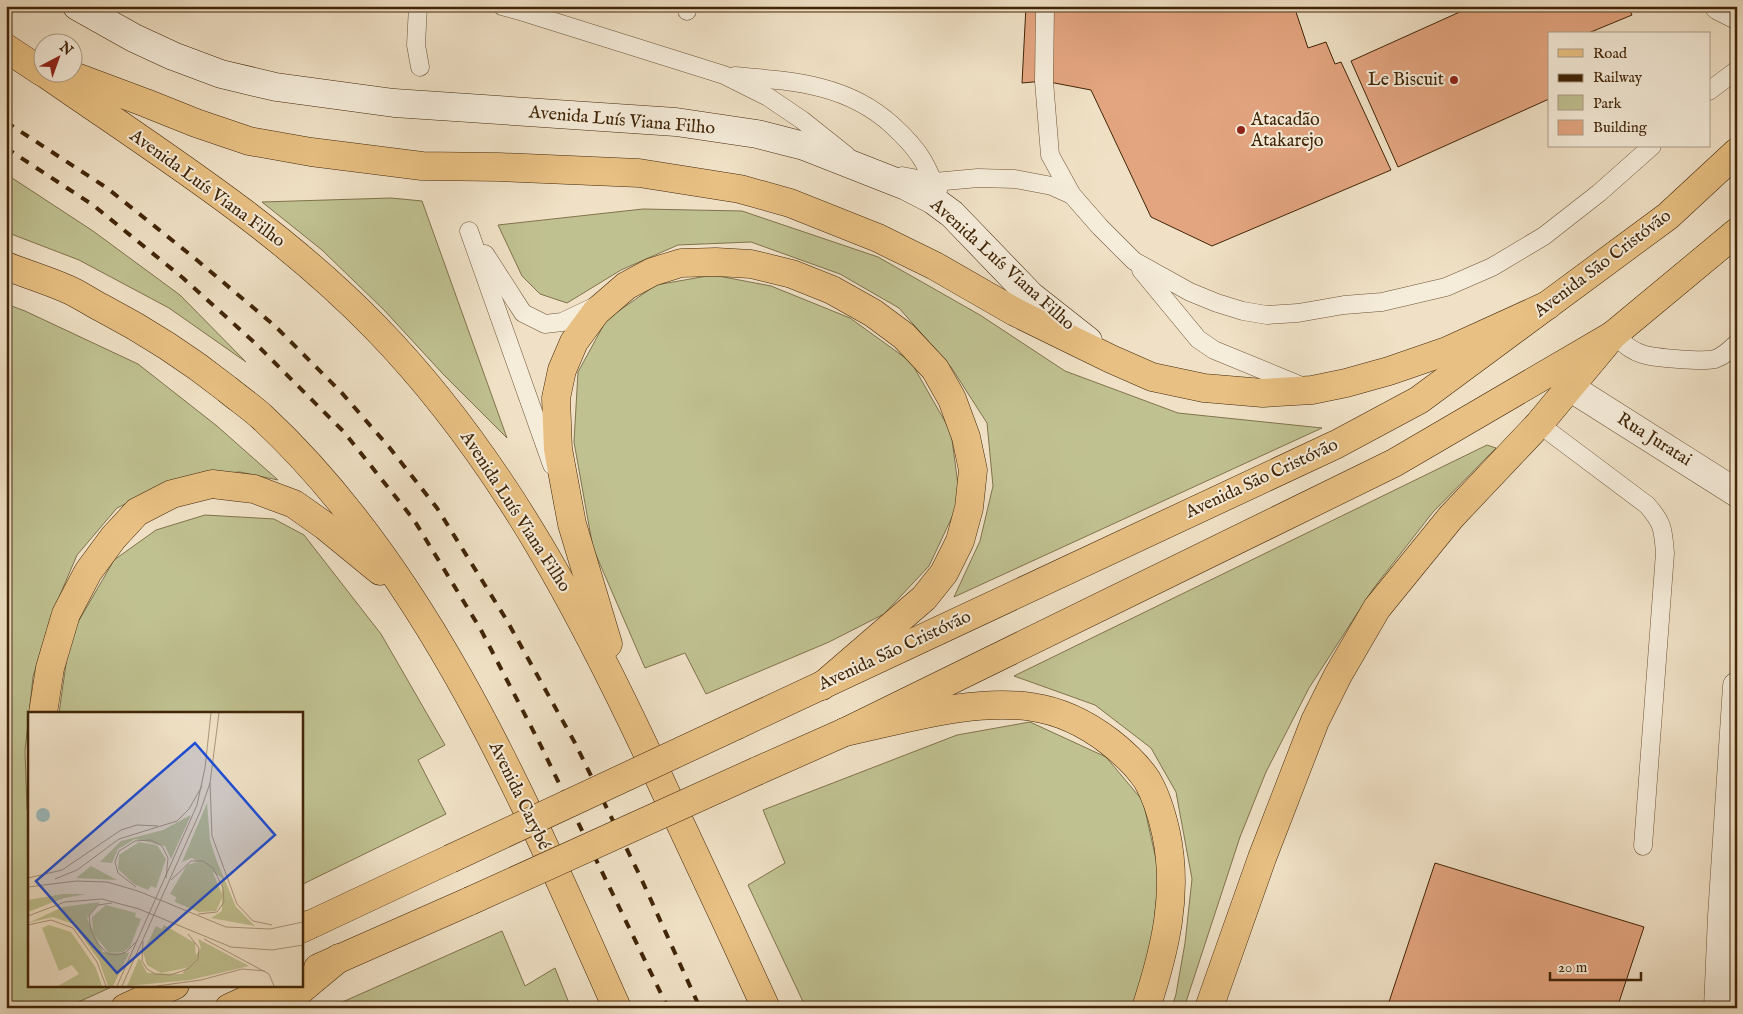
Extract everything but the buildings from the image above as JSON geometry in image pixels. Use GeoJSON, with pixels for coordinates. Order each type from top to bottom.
{"type":"FeatureCollection","features":[{"type":"Feature","properties":{"kind":"main road","name":"Avenida Luís Viana Filho"},"geometry":{"type":"LineString","coordinates":[[77,6],[134,38],[173,56],[221,74],[276,87],[394,104],[676,122],[757,134],[804,146],[906,186],[933,200],[952,214],[1031,296],[1110,359]]}},
{"type":"Feature","properties":{"kind":"main road"},"geometry":{"type":"LineString","coordinates":[[1719,6],[1737,15]]}},
{"type":"Feature","properties":{"kind":"main road"},"geometry":{"type":"LineString","coordinates":[[82,79],[196,124],[249,141],[311,152],[422,166],[639,173],[740,189],[790,203],[878,238],[935,266],[1015,312],[1110,359],[1152,377],[1204,388],[1263,393],[1312,390],[1389,371],[1447,352],[1548,305]]}},
{"type":"Feature","properties":{"kind":"main road","name":"Avenida Luís Viana Filho"},"geometry":{"type":"LineString","coordinates":[[57,82],[246,213],[317,271],[375,327],[432,390],[478,451],[514,505],[580,616],[629,713]]}},
{"type":"Feature","properties":{"kind":"main road","name":"Avenida São Cristóvão"},"geometry":{"type":"LineString","coordinates":[[304,926],[822,686],[1337,444],[1419,400],[1668,216],[1737,152]]}},
{"type":"Feature","properties":{"kind":"main road"},"geometry":{"type":"LineString","coordinates":[[302,975],[845,732],[1394,463],[1613,335],[1735,237]]}},
{"type":"Feature","properties":{"kind":"main road"},"geometry":{"type":"LineString","coordinates":[[766,1008],[629,713],[572,524],[558,450],[556,398],[562,370],[574,342],[596,312],[626,286],[652,272],[681,263],[751,264],[792,274],[832,290],[873,312],[904,336],[935,369],[952,399],[966,438],[973,470],[968,508],[960,541],[944,573],[924,598],[822,686]]}},
{"type":"Feature","properties":{"kind":"main road"},"geometry":{"type":"LineString","coordinates":[[6,266],[68,290],[135,326],[200,368],[261,416],[321,478],[357,521],[407,592]]}},
{"type":"Feature","properties":{"kind":"main road"},"geometry":{"type":"LineString","coordinates":[[1209,1008],[1315,721],[1338,675],[1377,608],[1451,517],[1539,424],[1613,335]]}},
{"type":"Feature","properties":{"kind":"main road","name":"Rua Juratai"},"geometry":{"type":"LineString","coordinates":[[1570,388],[1737,493]]}},
{"type":"Feature","properties":{"kind":"main road"},"geometry":{"type":"LineString","coordinates":[[44,712],[50,668],[66,614],[88,572],[113,538],[137,512],[172,494],[212,484],[254,489],[294,504],[325,526],[407,592]]}},
{"type":"Feature","properties":{"kind":"main road","name":"Avenida Carybé"},"geometry":{"type":"LineString","coordinates":[[407,592],[452,666],[527,808],[617,1007]]}},
{"type":"Feature","properties":{"kind":"main road"},"geometry":{"type":"LineString","coordinates":[[1718,1008],[1737,686]]}},
{"type":"Feature","properties":{"kind":"main road"},"geometry":{"type":"LineString","coordinates":[[845,732],[959,708],[996,705],[1032,707],[1072,718],[1099,734],[1127,756],[1146,780],[1161,810],[1168,846],[1172,885],[1168,926],[1159,968],[1146,1008]]}},
{"type":"Feature","properties":{"kind":"main road"},"geometry":{"type":"LineString","coordinates":[[279,1008],[339,958]]}},
{"type":"Feature","properties":{"kind":"main road"},"geometry":{"type":"LineString","coordinates":[[125,1008],[173,986]]}},
{"type":"Feature","properties":{"kind":"main road"},"geometry":{"type":"LineString","coordinates":[[229,1008],[277,986]]}},
{"type":"Feature","properties":{"kind":"lane"},"geometry":{"type":"LineString","coordinates":[[418,6],[416,45],[420,67]]}},
{"type":"Feature","properties":{"kind":"lane"},"geometry":{"type":"LineString","coordinates":[[502,6],[724,75],[775,102],[802,120],[866,170],[934,182],[978,178],[1015,179],[1052,186],[1072,195]]}},
{"type":"Feature","properties":{"kind":"lane"},"geometry":{"type":"LineString","coordinates":[[1045,6],[1044,81],[1050,155],[1072,195],[1100,227],[1134,260],[1198,339],[1214,350],[1312,390]]}},
{"type":"Feature","properties":{"kind":"lane"},"geometry":{"type":"LineString","coordinates":[[1710,90],[1737,70]]}},
{"type":"Feature","properties":{"kind":"lane"},"geometry":{"type":"LineString","coordinates":[[724,75],[792,81],[819,86],[864,104],[905,136],[922,159],[952,214]]}},
{"type":"Feature","properties":{"kind":"lane"},"geometry":{"type":"LineString","coordinates":[[1134,260],[1167,280],[1217,303],[1267,315],[1382,302],[1446,287],[1492,267],[1544,236],[1599,193],[1650,148]]}},
{"type":"Feature","properties":{"kind":"lane"},"geometry":{"type":"LineString","coordinates":[[572,524],[470,231],[523,313],[546,324],[562,322],[612,299]]}},
{"type":"Feature","properties":{"kind":"lane"},"geometry":{"type":"LineString","coordinates":[[1613,335],[1639,354],[1665,358],[1714,359],[1728,352],[1737,343]]}},
{"type":"Feature","properties":{"kind":"lane"},"geometry":{"type":"LineString","coordinates":[[1539,424],[1647,505],[1658,517],[1663,529],[1665,553],[1643,846]]}},
{"type":"Feature","properties":{"kind":"green space"},"geometry":{"type":"Polygon","coordinates":[[[6,174],[93,231],[180,295],[246,362],[169,308],[79,260],[6,232],[6,174]]]}},
{"type":"Feature","properties":{"kind":"green space"},"geometry":{"type":"Polygon","coordinates":[[[391,198],[422,201],[507,438],[443,374],[384,310],[322,250],[262,202],[391,198]]]}},
{"type":"Feature","properties":{"kind":"green space"},"geometry":{"type":"Polygon","coordinates":[[[643,209],[742,211],[878,257],[980,315],[1065,371],[1178,413],[1322,428],[954,597],[980,541],[993,486],[987,423],[951,367],[899,308],[840,274],[751,242],[678,245],[621,270],[567,303],[540,294],[522,276],[498,225],[643,209]]]}},
{"type":"Feature","properties":{"kind":"green space"},"geometry":{"type":"Polygon","coordinates":[[[713,275],[771,286],[850,318],[911,362],[951,432],[960,500],[929,566],[884,614],[829,642],[706,694],[685,653],[645,668],[593,548],[574,442],[578,372],[607,319],[656,285],[713,275]]]}},
{"type":"Feature","properties":{"kind":"green space"},"geometry":{"type":"Polygon","coordinates":[[[6,304],[138,364],[217,426],[278,480],[240,472],[204,474],[157,488],[117,508],[77,555],[51,616],[33,677],[28,712],[25,751],[28,812],[28,986],[114,986],[65,1008],[6,1008],[6,304]]]}},
{"type":"Feature","properties":{"kind":"green space"},"geometry":{"type":"Polygon","coordinates":[[[1487,445],[1496,448],[1433,512],[1373,589],[1309,688],[1266,772],[1240,837],[1184,1008],[1172,1008],[1185,943],[1192,879],[1176,792],[1151,748],[1095,705],[1014,676],[1487,445]]]}},
{"type":"Feature","properties":{"kind":"green space"},"geometry":{"type":"Polygon","coordinates":[[[205,515],[274,519],[304,535],[381,634],[445,745],[418,760],[446,814],[302,885],[302,712],[59,712],[70,636],[114,560],[156,530],[205,515]]]}},
{"type":"Feature","properties":{"kind":"green space"},"geometry":{"type":"Polygon","coordinates":[[[1030,722],[1106,757],[1143,801],[1159,873],[1152,942],[1132,1008],[806,1008],[748,885],[785,863],[763,810],[957,735],[1030,722]]]}},
{"type":"Feature","properties":{"kind":"green space"},"geometry":{"type":"Polygon","coordinates":[[[502,931],[525,986],[555,968],[571,1008],[329,1008],[502,931]]]}},
{"type":"Feature","properties":{"kind":"railway"},"geometry":{"type":"LineString","coordinates":[[6,122],[107,188],[275,326],[341,392],[389,447],[437,508],[506,619],[575,743],[640,876],[700,1008]]}},
{"type":"Feature","properties":{"kind":"railway"},"geometry":{"type":"LineString","coordinates":[[6,148],[93,205],[183,278],[255,343],[344,432],[414,520],[481,630],[540,744],[668,1008]]}},
{"type":"Feature","properties":{"kind":"place","name":"Le Biscuit"},"geometry":{"type":"Point","coordinates":[1454,80]}},
{"type":"Feature","properties":{"kind":"place","name":"Atacadão Atakarejo"},"geometry":{"type":"Point","coordinates":[1241,130]}}]}
